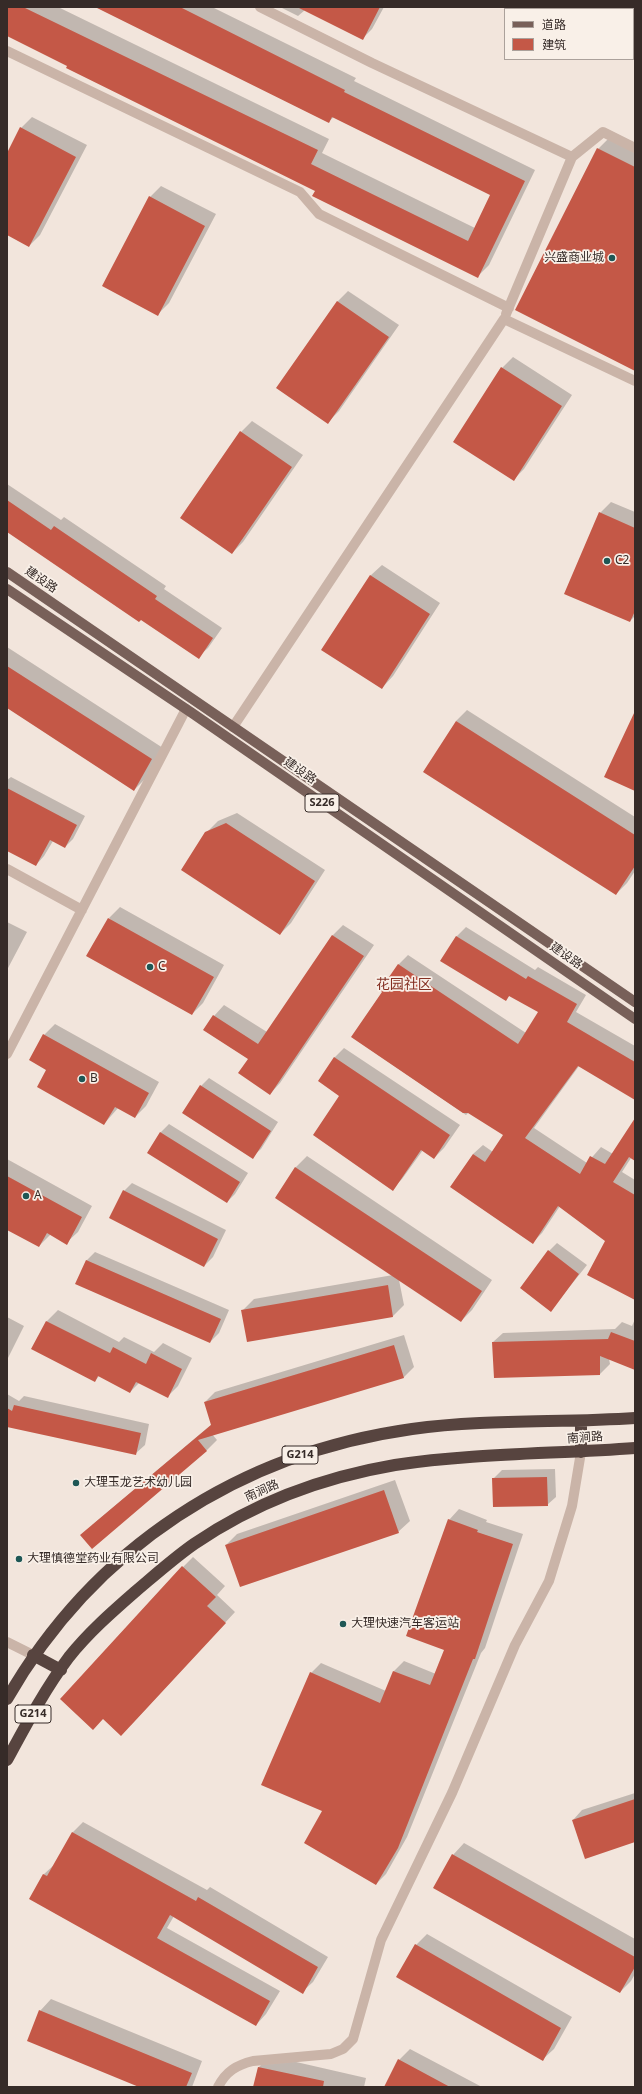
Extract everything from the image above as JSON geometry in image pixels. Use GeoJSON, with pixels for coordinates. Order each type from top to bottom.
{"type":"FeatureCollection","features":[{"type":"Feature","properties":{"kind":"highway","name":"南涧路"},"geometry":{"type":"LineString","coordinates":[[7,1699],[33,1655],[75,1603],[107,1572],[143,1541],[205,1498],[275,1465],[331,1445],[411,1429],[463,1424],[581,1422],[635,1418]]}},
{"type":"Feature","properties":{"kind":"highway"},"geometry":{"type":"LineString","coordinates":[[581,1422],[581,1452]]}},
{"type":"Feature","properties":{"kind":"highway","name":"南涧路"},"geometry":{"type":"LineString","coordinates":[[7,1760],[29,1720],[61,1670],[80,1645],[101,1622],[162,1568],[194,1544],[231,1521],[283,1496],[337,1478],[395,1465],[453,1459],[635,1448]]}},
{"type":"Feature","properties":{"kind":"highway"},"geometry":{"type":"LineString","coordinates":[[33,1655],[61,1670]]}},
{"type":"Feature","properties":{"kind":"main road","name":"建设路"},"geometry":{"type":"LineString","coordinates":[[7,572],[635,1002]]}},
{"type":"Feature","properties":{"kind":"main road","name":"建设路"},"geometry":{"type":"LineString","coordinates":[[7,589],[186,709],[635,1019]]}},
{"type":"Feature","properties":{"kind":"street"},"geometry":{"type":"LineString","coordinates":[[260,7],[372,63],[572,157]]}},
{"type":"Feature","properties":{"kind":"street"},"geometry":{"type":"LineString","coordinates":[[7,51],[300,192],[319,214],[509,308]]}},
{"type":"Feature","properties":{"kind":"street"},"geometry":{"type":"LineString","coordinates":[[232,726],[503,320],[572,157],[602,132],[635,148]]}},
{"type":"Feature","properties":{"kind":"street"},"geometry":{"type":"LineString","coordinates":[[503,320],[635,381]]}},
{"type":"Feature","properties":{"kind":"street"},"geometry":{"type":"LineString","coordinates":[[7,1054],[186,709]]}},
{"type":"Feature","properties":{"kind":"street"},"geometry":{"type":"LineString","coordinates":[[7,869],[82,910]]}},
{"type":"Feature","properties":{"kind":"street"},"geometry":{"type":"LineString","coordinates":[[218,2087],[228,2072],[243,2064],[253,2061],[331,2054],[343,2049],[353,2039],[381,1940],[452,1793],[515,1645],[549,1581],[572,1506],[581,1452]]}},
{"type":"Feature","properties":{"kind":"street"},"geometry":{"type":"LineString","coordinates":[[7,1642],[33,1655]]}},
{"type":"Feature","properties":{"kind":"building"},"geometry":{"type":"Polygon","coordinates":[[[7,7],[23,7],[318,150],[311,164],[468,241],[490,195],[332,117],[329,123],[95,7],[180,7],[345,90],[344,92],[525,181],[478,278],[312,196],[315,191],[66,68],[67,66],[7,36],[7,7]]]}},
{"type":"Feature","properties":{"kind":"building"},"geometry":{"type":"Polygon","coordinates":[[[297,7],[380,7],[363,40],[297,7]]]}},
{"type":"Feature","properties":{"kind":"building"},"geometry":{"type":"Polygon","coordinates":[[[20,127],[76,157],[29,247],[7,235],[7,153],[20,127]]]}},
{"type":"Feature","properties":{"kind":"building"},"geometry":{"type":"Polygon","coordinates":[[[597,148],[635,167],[635,371],[515,310],[597,148]]]}},
{"type":"Feature","properties":{"kind":"building"},"geometry":{"type":"Polygon","coordinates":[[[149,196],[205,226],[158,316],[102,286],[149,196]]]}},
{"type":"Feature","properties":{"kind":"building"},"geometry":{"type":"Polygon","coordinates":[[[337,301],[389,337],[328,424],[276,388],[337,301]]]}},
{"type":"Feature","properties":{"kind":"building"},"geometry":{"type":"Polygon","coordinates":[[[501,367],[562,406],[514,481],[453,442],[501,367]]]}},
{"type":"Feature","properties":{"kind":"building"},"geometry":{"type":"Polygon","coordinates":[[[240,431],[292,467],[232,554],[180,518],[240,431]]]}},
{"type":"Feature","properties":{"kind":"building"},"geometry":{"type":"Polygon","coordinates":[[[7,500],[51,530],[54,526],[157,596],[155,599],[213,638],[199,659],[141,620],[139,622],[7,532],[7,500]]]}},
{"type":"Feature","properties":{"kind":"building","name":"C2"},"geometry":{"type":"Polygon","coordinates":[[[599,512],[635,528],[635,611],[630,622],[564,594],[599,512]]]}},
{"type":"Feature","properties":{"kind":"building"},"geometry":{"type":"Polygon","coordinates":[[[370,575],[430,614],[382,689],[321,650],[370,575]]]}},
{"type":"Feature","properties":{"kind":"building"},"geometry":{"type":"Polygon","coordinates":[[[7,666],[152,759],[134,791],[7,708],[7,666]]]}},
{"type":"Feature","properties":{"kind":"building"},"geometry":{"type":"Polygon","coordinates":[[[635,711],[635,791],[604,777],[635,711]]]}},
{"type":"Feature","properties":{"kind":"building"},"geometry":{"type":"Polygon","coordinates":[[[456,721],[635,835],[635,866],[616,895],[423,772],[456,721]]]}},
{"type":"Feature","properties":{"kind":"building"},"geometry":{"type":"Polygon","coordinates":[[[7,788],[77,825],[65,848],[50,840],[36,866],[7,851],[7,788]]]}},
{"type":"Feature","properties":{"kind":"building"},"geometry":{"type":"Polygon","coordinates":[[[226,823],[315,881],[280,935],[181,870],[205,832],[226,823]]]}},
{"type":"Feature","properties":{"kind":"building","name":"C"},"geometry":{"type":"Polygon","coordinates":[[[108,918],[214,977],[192,1015],[86,956],[108,918]]]}},
{"type":"Feature","properties":{"kind":"building"},"geometry":{"type":"Polygon","coordinates":[[[332,935],[364,956],[270,1095],[238,1073],[248,1059],[203,1030],[213,1015],[258,1044],[332,935]]]}},
{"type":"Feature","properties":{"kind":"building"},"geometry":{"type":"Polygon","coordinates":[[[456,936],[526,979],[528,976],[577,1004],[567,1022],[635,1062],[635,1100],[578,1066],[525,1138],[580,1174],[590,1156],[605,1164],[635,1118],[635,1161],[629,1157],[613,1182],[635,1195],[635,1300],[587,1275],[605,1241],[558,1206],[533,1244],[450,1187],[473,1154],[485,1162],[503,1135],[468,1113],[463,1113],[351,1037],[382,992],[380,990],[398,964],[518,1044],[538,1012],[509,996],[506,1001],[440,961],[456,936]]]}},
{"type":"Feature","properties":{"kind":"building","name":"B"},"geometry":{"type":"Polygon","coordinates":[[[43,1034],[149,1093],[135,1118],[115,1107],[104,1125],[37,1087],[46,1070],[29,1060],[43,1034]]]}},
{"type":"Feature","properties":{"kind":"building"},"geometry":{"type":"Polygon","coordinates":[[[334,1057],[450,1135],[434,1159],[421,1150],[393,1191],[313,1135],[339,1096],[318,1081],[334,1057]]]}},
{"type":"Feature","properties":{"kind":"building"},"geometry":{"type":"Polygon","coordinates":[[[200,1085],[271,1131],[253,1159],[182,1113],[200,1085]]]}},
{"type":"Feature","properties":{"kind":"building"},"geometry":{"type":"Polygon","coordinates":[[[160,1132],[240,1182],[227,1203],[147,1153],[160,1132]]]}},
{"type":"Feature","properties":{"kind":"building"},"geometry":{"type":"Polygon","coordinates":[[[295,1167],[482,1291],[461,1322],[275,1198],[295,1167]]]}},
{"type":"Feature","properties":{"kind":"building","name":"A"},"geometry":{"type":"Polygon","coordinates":[[[7,1176],[82,1217],[67,1245],[47,1233],[39,1247],[7,1230],[7,1176]]]}},
{"type":"Feature","properties":{"kind":"building"},"geometry":{"type":"Polygon","coordinates":[[[123,1190],[218,1239],[204,1267],[109,1218],[123,1190]]]}},
{"type":"Feature","properties":{"kind":"building"},"geometry":{"type":"Polygon","coordinates":[[[548,1250],[579,1274],[551,1312],[520,1288],[548,1250]]]}},
{"type":"Feature","properties":{"kind":"building"},"geometry":{"type":"Polygon","coordinates":[[[86,1260],[221,1319],[210,1343],[75,1284],[86,1260]]]}},
{"type":"Feature","properties":{"kind":"building"},"geometry":{"type":"Polygon","coordinates":[[[388,1285],[393,1317],[247,1342],[241,1310],[388,1285]]]}},
{"type":"Feature","properties":{"kind":"building"},"geometry":{"type":"Polygon","coordinates":[[[46,1321],[110,1353],[113,1347],[146,1364],[151,1353],[182,1369],[168,1398],[136,1382],[130,1393],[98,1376],[95,1382],[31,1349],[46,1321]]]}},
{"type":"Feature","properties":{"kind":"building"},"geometry":{"type":"Polygon","coordinates":[[[611,1332],[635,1341],[635,1370],[600,1356],[600,1375],[494,1378],[492,1342],[608,1339],[611,1332]]]}},
{"type":"Feature","properties":{"kind":"building"},"geometry":{"type":"Polygon","coordinates":[[[394,1345],[404,1378],[198,1440],[207,1451],[92,1549],[80,1535],[211,1425],[204,1402],[394,1345]]]}},
{"type":"Feature","properties":{"kind":"building"},"geometry":{"type":"Polygon","coordinates":[[[14,1405],[141,1433],[136,1455],[7,1427],[7,1408],[12,1411],[14,1405]]]}},
{"type":"Feature","properties":{"kind":"building"},"geometry":{"type":"Polygon","coordinates":[[[547,1477],[548,1506],[493,1507],[492,1478],[547,1477]]]}},
{"type":"Feature","properties":{"kind":"building"},"geometry":{"type":"Polygon","coordinates":[[[384,1490],[399,1533],[240,1587],[225,1545],[384,1490]]]}},
{"type":"Feature","properties":{"kind":"building"},"geometry":{"type":"Polygon","coordinates":[[[448,1519],[478,1530],[477,1532],[513,1544],[475,1659],[473,1659],[398,1848],[376,1885],[304,1843],[322,1811],[261,1785],[310,1672],[380,1703],[393,1671],[430,1685],[444,1650],[406,1636],[448,1519]]]}},
{"type":"Feature","properties":{"kind":"building"},"geometry":{"type":"Polygon","coordinates":[[[182,1566],[216,1597],[207,1606],[226,1623],[121,1736],[103,1719],[93,1730],[60,1699],[182,1566]]]}},
{"type":"Feature","properties":{"kind":"building"},"geometry":{"type":"Polygon","coordinates":[[[635,1799],[635,1842],[585,1859],[572,1820],[635,1799]]]}},
{"type":"Feature","properties":{"kind":"building"},"geometry":{"type":"Polygon","coordinates":[[[72,1832],[196,1901],[198,1897],[318,1967],[303,1994],[170,1915],[157,1938],[270,2001],[256,2026],[29,1899],[43,1874],[47,1876],[72,1832]]]}},
{"type":"Feature","properties":{"kind":"building"},"geometry":{"type":"Polygon","coordinates":[[[452,1854],[635,1957],[635,1967],[620,1993],[433,1888],[452,1854]]]}},
{"type":"Feature","properties":{"kind":"building"},"geometry":{"type":"Polygon","coordinates":[[[415,1944],[561,2028],[543,2061],[396,1977],[415,1944]]]}},
{"type":"Feature","properties":{"kind":"building"},"geometry":{"type":"Polygon","coordinates":[[[39,2010],[192,2073],[186,2087],[139,2087],[27,2041],[39,2010]]]}},
{"type":"Feature","properties":{"kind":"building"},"geometry":{"type":"Polygon","coordinates":[[[398,2059],[450,2087],[384,2087],[398,2059]]]}},
{"type":"Feature","properties":{"kind":"building"},"geometry":{"type":"Polygon","coordinates":[[[258,2067],[324,2081],[323,2087],[253,2087],[258,2067]]]}},
{"type":"Feature","properties":{"kind":"place","name":"兴盛商业城"},"geometry":{"type":"Point","coordinates":[612,258]}},
{"type":"Feature","properties":{"kind":"place","name":"C2"},"geometry":{"type":"Point","coordinates":[607,561]}},
{"type":"Feature","properties":{"kind":"place","name":"C"},"geometry":{"type":"Point","coordinates":[150,967]}},
{"type":"Feature","properties":{"kind":"place","name":"B"},"geometry":{"type":"Point","coordinates":[82,1079]}},
{"type":"Feature","properties":{"kind":"place","name":"A"},"geometry":{"type":"Point","coordinates":[26,1196]}},
{"type":"Feature","properties":{"kind":"place","name":"大理玉龙艺术幼儿园"},"geometry":{"type":"Point","coordinates":[76,1483]}},
{"type":"Feature","properties":{"kind":"place","name":"大理慎德堂药业有限公司"},"geometry":{"type":"Point","coordinates":[19,1559]}},
{"type":"Feature","properties":{"kind":"place","name":"大理快速汽车客运站"},"geometry":{"type":"Point","coordinates":[343,1624]}},
{"type":"Feature","properties":{"kind":"district","name":"花园社区"},"geometry":{"type":"Point","coordinates":[404,985]}}]}
